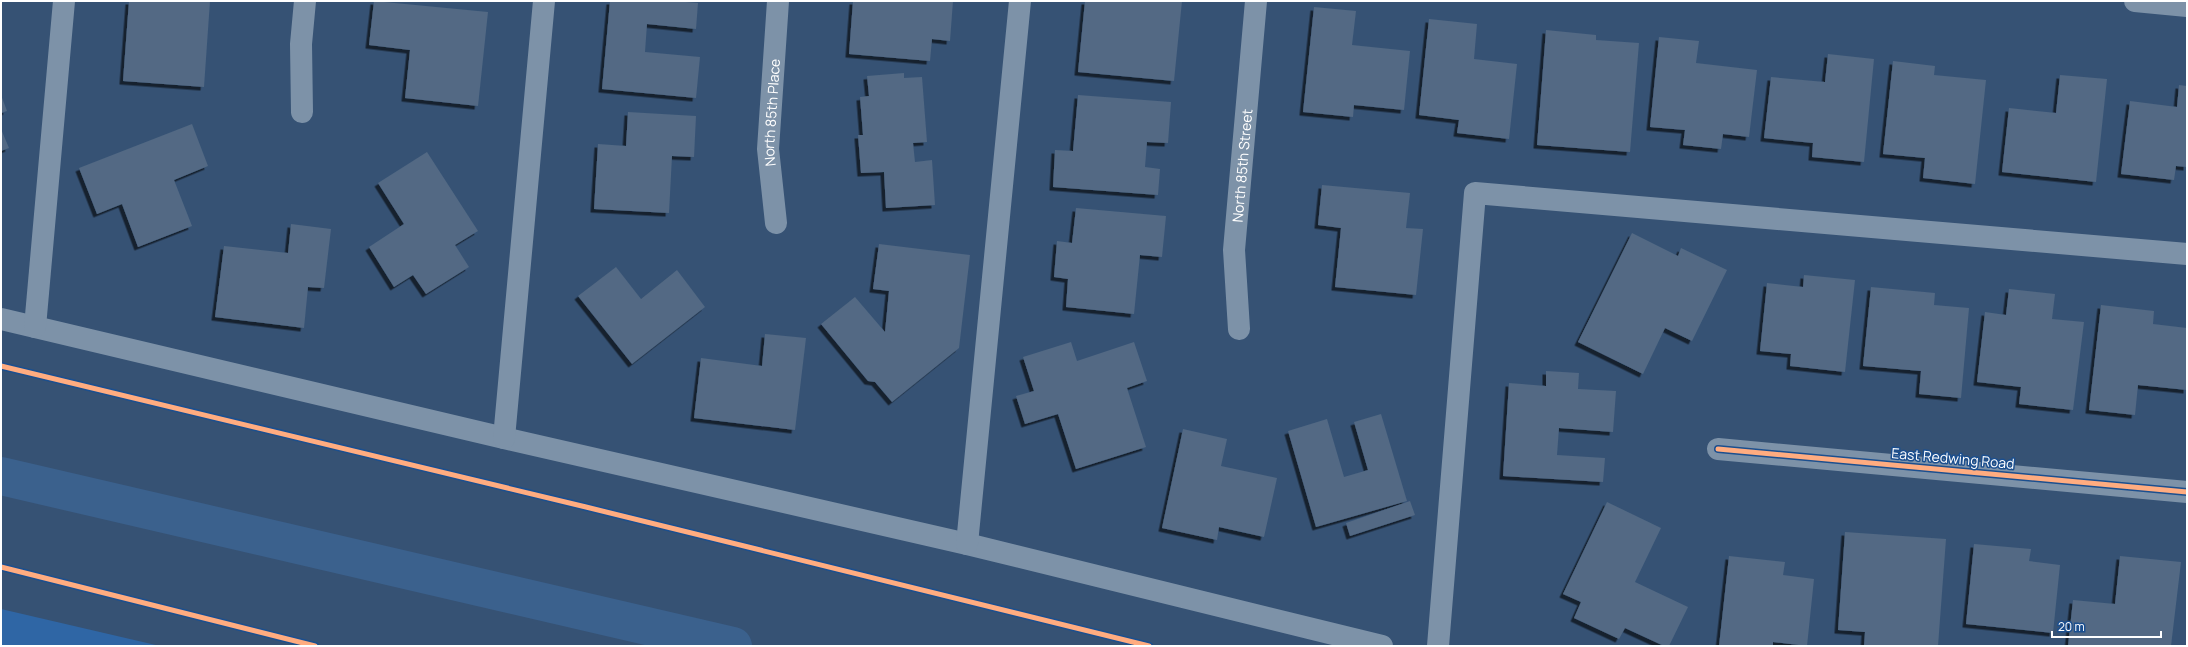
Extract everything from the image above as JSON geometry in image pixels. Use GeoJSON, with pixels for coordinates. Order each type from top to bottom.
{"type":"FeatureCollection","features":[{"type":"Feature","properties":{"kind":"street"},"geometry":{"type":"LineString","coordinates":[[35,327],[64,1]]}},
{"type":"Feature","properties":{"kind":"street"},"geometry":{"type":"LineString","coordinates":[[302,112],[301,44],[305,1]]}},
{"type":"Feature","properties":{"kind":"street"},"geometry":{"type":"LineString","coordinates":[[504,438],[544,1]]}},
{"type":"Feature","properties":{"kind":"street","name":"North 85th Place"},"geometry":{"type":"LineString","coordinates":[[776,223],[768,149],[778,1]]}},
{"type":"Feature","properties":{"kind":"street"},"geometry":{"type":"LineString","coordinates":[[967,544],[1020,1]]}},
{"type":"Feature","properties":{"kind":"street","name":"North 85th Street"},"geometry":{"type":"LineString","coordinates":[[1239,329],[1234,250],[1256,1]]}},
{"type":"Feature","properties":{"kind":"street"},"geometry":{"type":"LineString","coordinates":[[2135,1],[2187,6]]}},
{"type":"Feature","properties":{"kind":"street"},"geometry":{"type":"LineString","coordinates":[[1438,646],[1475,193],[2187,254]]}},
{"type":"Feature","properties":{"kind":"street"},"geometry":{"type":"LineString","coordinates":[[1,319],[504,438],[967,544],[1382,646]]}},
{"type":"Feature","properties":{"kind":"street","name":"East Redwing Road"},"geometry":{"type":"LineString","coordinates":[[1718,449],[2187,492]]}},
{"type":"Feature","properties":{"kind":"shaded area"},"geometry":{"type":"Polygon","coordinates":[[[1,609],[160,646],[1,646],[1,609]]]}},
{"type":"Feature","properties":{"kind":"building"},"geometry":{"type":"Polygon","coordinates":[[[129,1],[210,1],[204,87],[123,81],[129,1]]]}},
{"type":"Feature","properties":{"kind":"building"},"geometry":{"type":"Polygon","coordinates":[[[374,1],[488,12],[478,106],[405,98],[410,50],[369,45],[374,1]]]}},
{"type":"Feature","properties":{"kind":"building"},"geometry":{"type":"Polygon","coordinates":[[[610,1],[674,1],[698,3],[696,29],[647,24],[645,52],[700,57],[696,98],[602,89],[610,1]]]}},
{"type":"Feature","properties":{"kind":"building"},"geometry":{"type":"Polygon","coordinates":[[[853,1],[953,1],[950,41],[932,39],[930,61],[849,54],[853,1]]]}},
{"type":"Feature","properties":{"kind":"building"},"geometry":{"type":"Polygon","coordinates":[[[1085,1],[1182,1],[1174,81],[1078,72],[1085,1]]]}},
{"type":"Feature","properties":{"kind":"building"},"geometry":{"type":"Polygon","coordinates":[[[1314,7],[1356,11],[1352,45],[1410,51],[1404,110],[1354,105],[1353,117],[1303,112],[1314,7]]]}},
{"type":"Feature","properties":{"kind":"building"},"geometry":{"type":"Polygon","coordinates":[[[1429,19],[1477,24],[1474,59],[1517,64],[1509,139],[1457,133],[1459,120],[1419,115],[1429,19]]]}},
{"type":"Feature","properties":{"kind":"building"},"geometry":{"type":"Polygon","coordinates":[[[1546,30],[1596,35],[1596,40],[1639,43],[1630,152],[1537,145],[1546,30]]]}},
{"type":"Feature","properties":{"kind":"building"},"geometry":{"type":"Polygon","coordinates":[[[1659,37],[1699,41],[1696,63],[1757,70],[1749,137],[1723,134],[1721,149],[1683,145],[1685,130],[1650,127],[1659,37]]]}},
{"type":"Feature","properties":{"kind":"building"},"geometry":{"type":"Polygon","coordinates":[[[1828,54],[1874,59],[1864,162],[1812,157],[1813,143],[1764,138],[1771,77],[1825,82],[1828,54]]]}},
{"type":"Feature","properties":{"kind":"building"},"geometry":{"type":"Polygon","coordinates":[[[1893,61],[1935,66],[1934,75],[1986,80],[1975,184],[1923,178],[1925,158],[1883,154],[1893,61]]]}},
{"type":"Feature","properties":{"kind":"building"},"geometry":{"type":"Polygon","coordinates":[[[904,73],[904,78],[922,77],[927,142],[913,143],[915,162],[932,160],[935,205],[886,208],[884,172],[861,173],[858,135],[863,135],[860,97],[869,96],[867,76],[904,73]]]}},
{"type":"Feature","properties":{"kind":"building"},"geometry":{"type":"Polygon","coordinates":[[[2060,75],[2107,79],[2096,182],[2002,172],[2009,108],[2056,113],[2060,75]]]}},
{"type":"Feature","properties":{"kind":"building"},"geometry":{"type":"Polygon","coordinates":[[[2179,85],[2187,86],[2187,167],[2176,166],[2174,180],[2121,174],[2130,101],[2177,107],[2179,85]]]}},
{"type":"Feature","properties":{"kind":"building"},"geometry":{"type":"Polygon","coordinates":[[[1,95],[7,111],[1,113],[1,95]]]}},
{"type":"Feature","properties":{"kind":"building"},"geometry":{"type":"Polygon","coordinates":[[[1078,95],[1171,102],[1168,143],[1147,142],[1145,167],[1160,169],[1158,195],[1053,187],[1055,150],[1073,151],[1078,95]]]}},
{"type":"Feature","properties":{"kind":"building"},"geometry":{"type":"Polygon","coordinates":[[[628,112],[696,116],[694,157],[672,156],[669,213],[594,209],[598,144],[626,146],[628,112]]]}},
{"type":"Feature","properties":{"kind":"building"},"geometry":{"type":"Polygon","coordinates":[[[192,124],[208,166],[174,180],[192,226],[138,247],[122,204],[97,214],[79,168],[192,124]]]}},
{"type":"Feature","properties":{"kind":"building"},"geometry":{"type":"Polygon","coordinates":[[[1,129],[9,148],[1,151],[1,129]]]}},
{"type":"Feature","properties":{"kind":"building"},"geometry":{"type":"Polygon","coordinates":[[[427,152],[478,231],[455,245],[469,267],[426,294],[413,275],[394,287],[369,247],[404,224],[378,183],[427,152]]]}},
{"type":"Feature","properties":{"kind":"building"},"geometry":{"type":"Polygon","coordinates":[[[1322,185],[1410,193],[1406,228],[1423,229],[1416,295],[1335,287],[1341,228],[1318,225],[1322,185]]]}},
{"type":"Feature","properties":{"kind":"building"},"geometry":{"type":"Polygon","coordinates":[[[1076,208],[1166,216],[1162,257],[1140,255],[1134,314],[1066,307],[1068,279],[1054,277],[1057,241],[1072,243],[1076,208]]]}},
{"type":"Feature","properties":{"kind":"building"},"geometry":{"type":"Polygon","coordinates":[[[291,224],[331,229],[324,288],[308,287],[304,328],[215,317],[224,246],[288,253],[291,224]]]}},
{"type":"Feature","properties":{"kind":"building"},"geometry":{"type":"Polygon","coordinates":[[[1632,233],[1678,256],[1681,248],[1727,270],[1692,341],[1665,328],[1643,374],[1578,342],[1632,233]]]}},
{"type":"Feature","properties":{"kind":"building"},"geometry":{"type":"Polygon","coordinates":[[[879,244],[970,255],[959,348],[892,402],[875,382],[868,381],[821,324],[855,297],[885,332],[889,291],[873,289],[879,244]]]}},
{"type":"Feature","properties":{"kind":"building"},"geometry":{"type":"Polygon","coordinates":[[[616,267],[641,299],[677,270],[705,307],[632,364],[578,296],[616,267]]]}},
{"type":"Feature","properties":{"kind":"building"},"geometry":{"type":"Polygon","coordinates":[[[1804,275],[1855,280],[1845,372],[1790,366],[1791,354],[1760,351],[1767,283],[1803,287],[1804,275]]]}},
{"type":"Feature","properties":{"kind":"building"},"geometry":{"type":"Polygon","coordinates":[[[1871,287],[1935,293],[1934,305],[1969,308],[1961,398],[1919,394],[1921,371],[1863,366],[1871,287]]]}},
{"type":"Feature","properties":{"kind":"building"},"geometry":{"type":"Polygon","coordinates":[[[2009,289],[2055,294],[2052,319],[2084,322],[2073,410],[2019,404],[2021,387],[1977,382],[1985,312],[2006,315],[2009,289]]]}},
{"type":"Feature","properties":{"kind":"building"},"geometry":{"type":"Polygon","coordinates":[[[2101,305],[2154,311],[2153,324],[2187,328],[2187,390],[2138,385],[2135,415],[2089,410],[2101,305]]]}},
{"type":"Feature","properties":{"kind":"building"},"geometry":{"type":"Polygon","coordinates":[[[765,334],[806,338],[795,430],[694,418],[701,358],[762,366],[765,334]]]}},
{"type":"Feature","properties":{"kind":"building"},"geometry":{"type":"Polygon","coordinates":[[[1071,342],[1077,361],[1134,342],[1147,381],[1127,388],[1146,447],[1076,469],[1058,414],[1025,424],[1016,396],[1034,391],[1023,357],[1071,342]]]}},
{"type":"Feature","properties":{"kind":"building"},"geometry":{"type":"Polygon","coordinates":[[[1546,371],[1579,373],[1578,389],[1616,391],[1613,432],[1559,428],[1557,455],[1605,458],[1603,482],[1503,476],[1509,383],[1546,386],[1546,371]]]}},
{"type":"Feature","properties":{"kind":"building"},"geometry":{"type":"Polygon","coordinates":[[[1381,414],[1407,501],[1316,527],[1288,431],[1327,419],[1344,477],[1368,470],[1354,422],[1381,414]]]}},
{"type":"Feature","properties":{"kind":"building"},"geometry":{"type":"Polygon","coordinates":[[[1183,429],[1227,439],[1221,466],[1277,478],[1264,537],[1219,527],[1217,540],[1162,528],[1183,429]]]}},
{"type":"Feature","properties":{"kind":"building"},"geometry":{"type":"Polygon","coordinates":[[[1410,501],[1415,515],[1350,536],[1346,523],[1410,501]]]}},
{"type":"Feature","properties":{"kind":"building"},"geometry":{"type":"Polygon","coordinates":[[[1607,502],[1661,528],[1635,582],[1688,607],[1669,646],[1664,646],[1625,628],[1619,639],[1574,618],[1581,602],[1563,594],[1607,502]]]}},
{"type":"Feature","properties":{"kind":"building"},"geometry":{"type":"Polygon","coordinates":[[[1845,532],[1946,539],[1938,646],[1864,646],[1865,632],[1838,630],[1845,532]]]}},
{"type":"Feature","properties":{"kind":"building"},"geometry":{"type":"Polygon","coordinates":[[[1974,544],[2031,549],[2029,561],[2060,565],[2053,633],[1966,624],[1974,544]]]}},
{"type":"Feature","properties":{"kind":"building"},"geometry":{"type":"Polygon","coordinates":[[[1729,556],[1785,562],[1783,575],[1814,579],[1807,646],[1773,642],[1773,646],[1719,646],[1729,556]]]}},
{"type":"Feature","properties":{"kind":"building"},"geometry":{"type":"Polygon","coordinates":[[[2120,556],[2181,562],[2171,646],[2068,646],[2073,600],[2115,604],[2120,556]]]}},
{"type":"Feature","properties":{"kind":"waterway"},"geometry":{"type":"LineString","coordinates":[[1,476],[733,646]]}},
{"type":"Feature","properties":{"kind":"cycle path"},"geometry":{"type":"LineString","coordinates":[[1,366],[586,507],[1149,646]]}},
{"type":"Feature","properties":{"kind":"cycle path"},"geometry":{"type":"LineString","coordinates":[[1718,449],[2187,492]]}},
{"type":"Feature","properties":{"kind":"cycle path"},"geometry":{"type":"LineString","coordinates":[[1,567],[315,646]]}}]}
